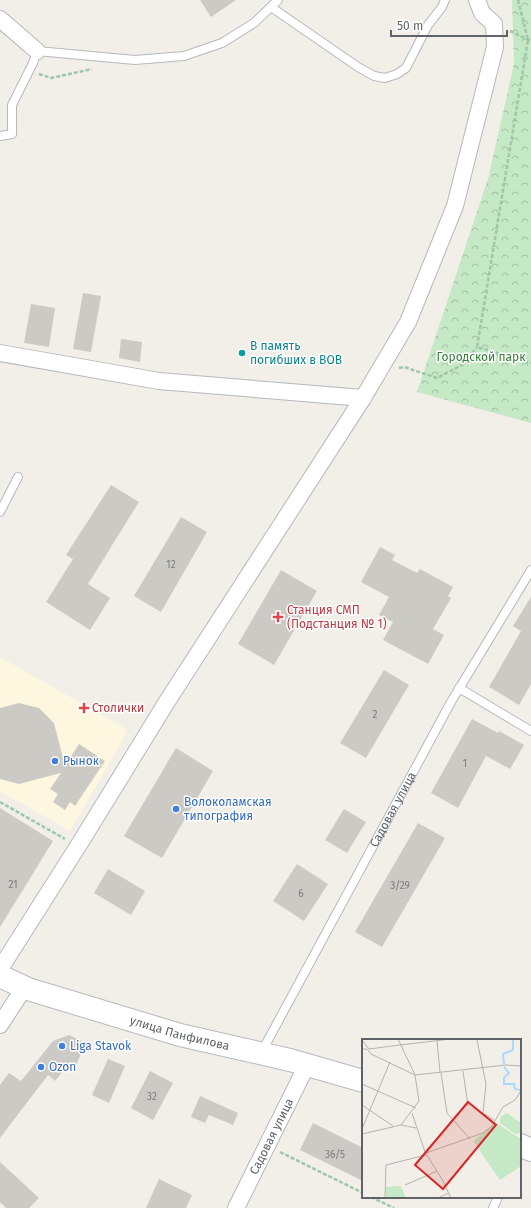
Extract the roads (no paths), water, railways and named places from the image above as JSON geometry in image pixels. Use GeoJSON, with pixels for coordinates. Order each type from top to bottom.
{"type":"FeatureCollection","features":[{"type":"Feature","properties":{"kind":"main road","name":"улица Панфилова"},"geometry":{"type":"LineString","coordinates":[[0,976],[24,988],[180,1035],[307,1065],[362,1081]]}},
{"type":"Feature","properties":{"kind":"street"},"geometry":{"type":"LineString","coordinates":[[0,969],[80,844],[168,700],[363,398],[408,322],[455,206],[495,47],[494,24],[482,13],[477,0]]}},
{"type":"Feature","properties":{"kind":"street"},"geometry":{"type":"LineString","coordinates":[[0,19],[35,57]]}},
{"type":"Feature","properties":{"kind":"street"},"geometry":{"type":"LineString","coordinates":[[0,353],[159,381],[363,398]]}},
{"type":"Feature","properties":{"kind":"street"},"geometry":{"type":"LineString","coordinates":[[0,1025],[24,988]]}},
{"type":"Feature","properties":{"kind":"street","name":"Садовая улица"},"geometry":{"type":"LineString","coordinates":[[236,1208],[307,1065]]}},
{"type":"Feature","properties":{"kind":"lane"},"geometry":{"type":"LineString","coordinates":[[0,136],[12,134],[12,105],[35,57],[135,60],[184,56],[222,43],[254,23],[278,0]]}},
{"type":"Feature","properties":{"kind":"lane"},"geometry":{"type":"LineString","coordinates":[[271,7],[358,68],[374,76],[385,78],[397,74],[406,68],[428,25],[442,7],[445,0]]}},
{"type":"Feature","properties":{"kind":"lane"},"geometry":{"type":"LineString","coordinates":[[0,512],[18,477]]}},
{"type":"Feature","properties":{"kind":"lane","name":"Садовая улица"},"geometry":{"type":"LineString","coordinates":[[261,1054],[446,710],[531,570]]}},
{"type":"Feature","properties":{"kind":"lane"},"geometry":{"type":"LineString","coordinates":[[459,688],[531,731]]}},
{"type":"Feature","properties":{"kind":"lane"},"geometry":{"type":"LineString","coordinates":[[493,1208],[498,1198]]}},
{"type":"Feature","properties":{"kind":"place","name":"В память погибших в ВОВ"},"geometry":{"type":"Point","coordinates":[242,353]}},
{"type":"Feature","properties":{"kind":"place","name":"Станция СМП (Подстанция № 1)"},"geometry":{"type":"Point","coordinates":[278,617]}},
{"type":"Feature","properties":{"kind":"place","name":"Столички"},"geometry":{"type":"Point","coordinates":[84,708]}},
{"type":"Feature","properties":{"kind":"place","name":"Рынок"},"geometry":{"type":"Point","coordinates":[55,761]}},
{"type":"Feature","properties":{"kind":"place","name":"Волоколамская типография"},"geometry":{"type":"Point","coordinates":[176,809]}},
{"type":"Feature","properties":{"kind":"place","name":"Liga Stavok"},"geometry":{"type":"Point","coordinates":[62,1046]}},
{"type":"Feature","properties":{"kind":"place","name":"Ozon"},"geometry":{"type":"Point","coordinates":[41,1067]}},
{"type":"Feature","properties":{"kind":"park label","name":"Городской парк"},"geometry":{"type":"Point","coordinates":[481,357]}}]}
